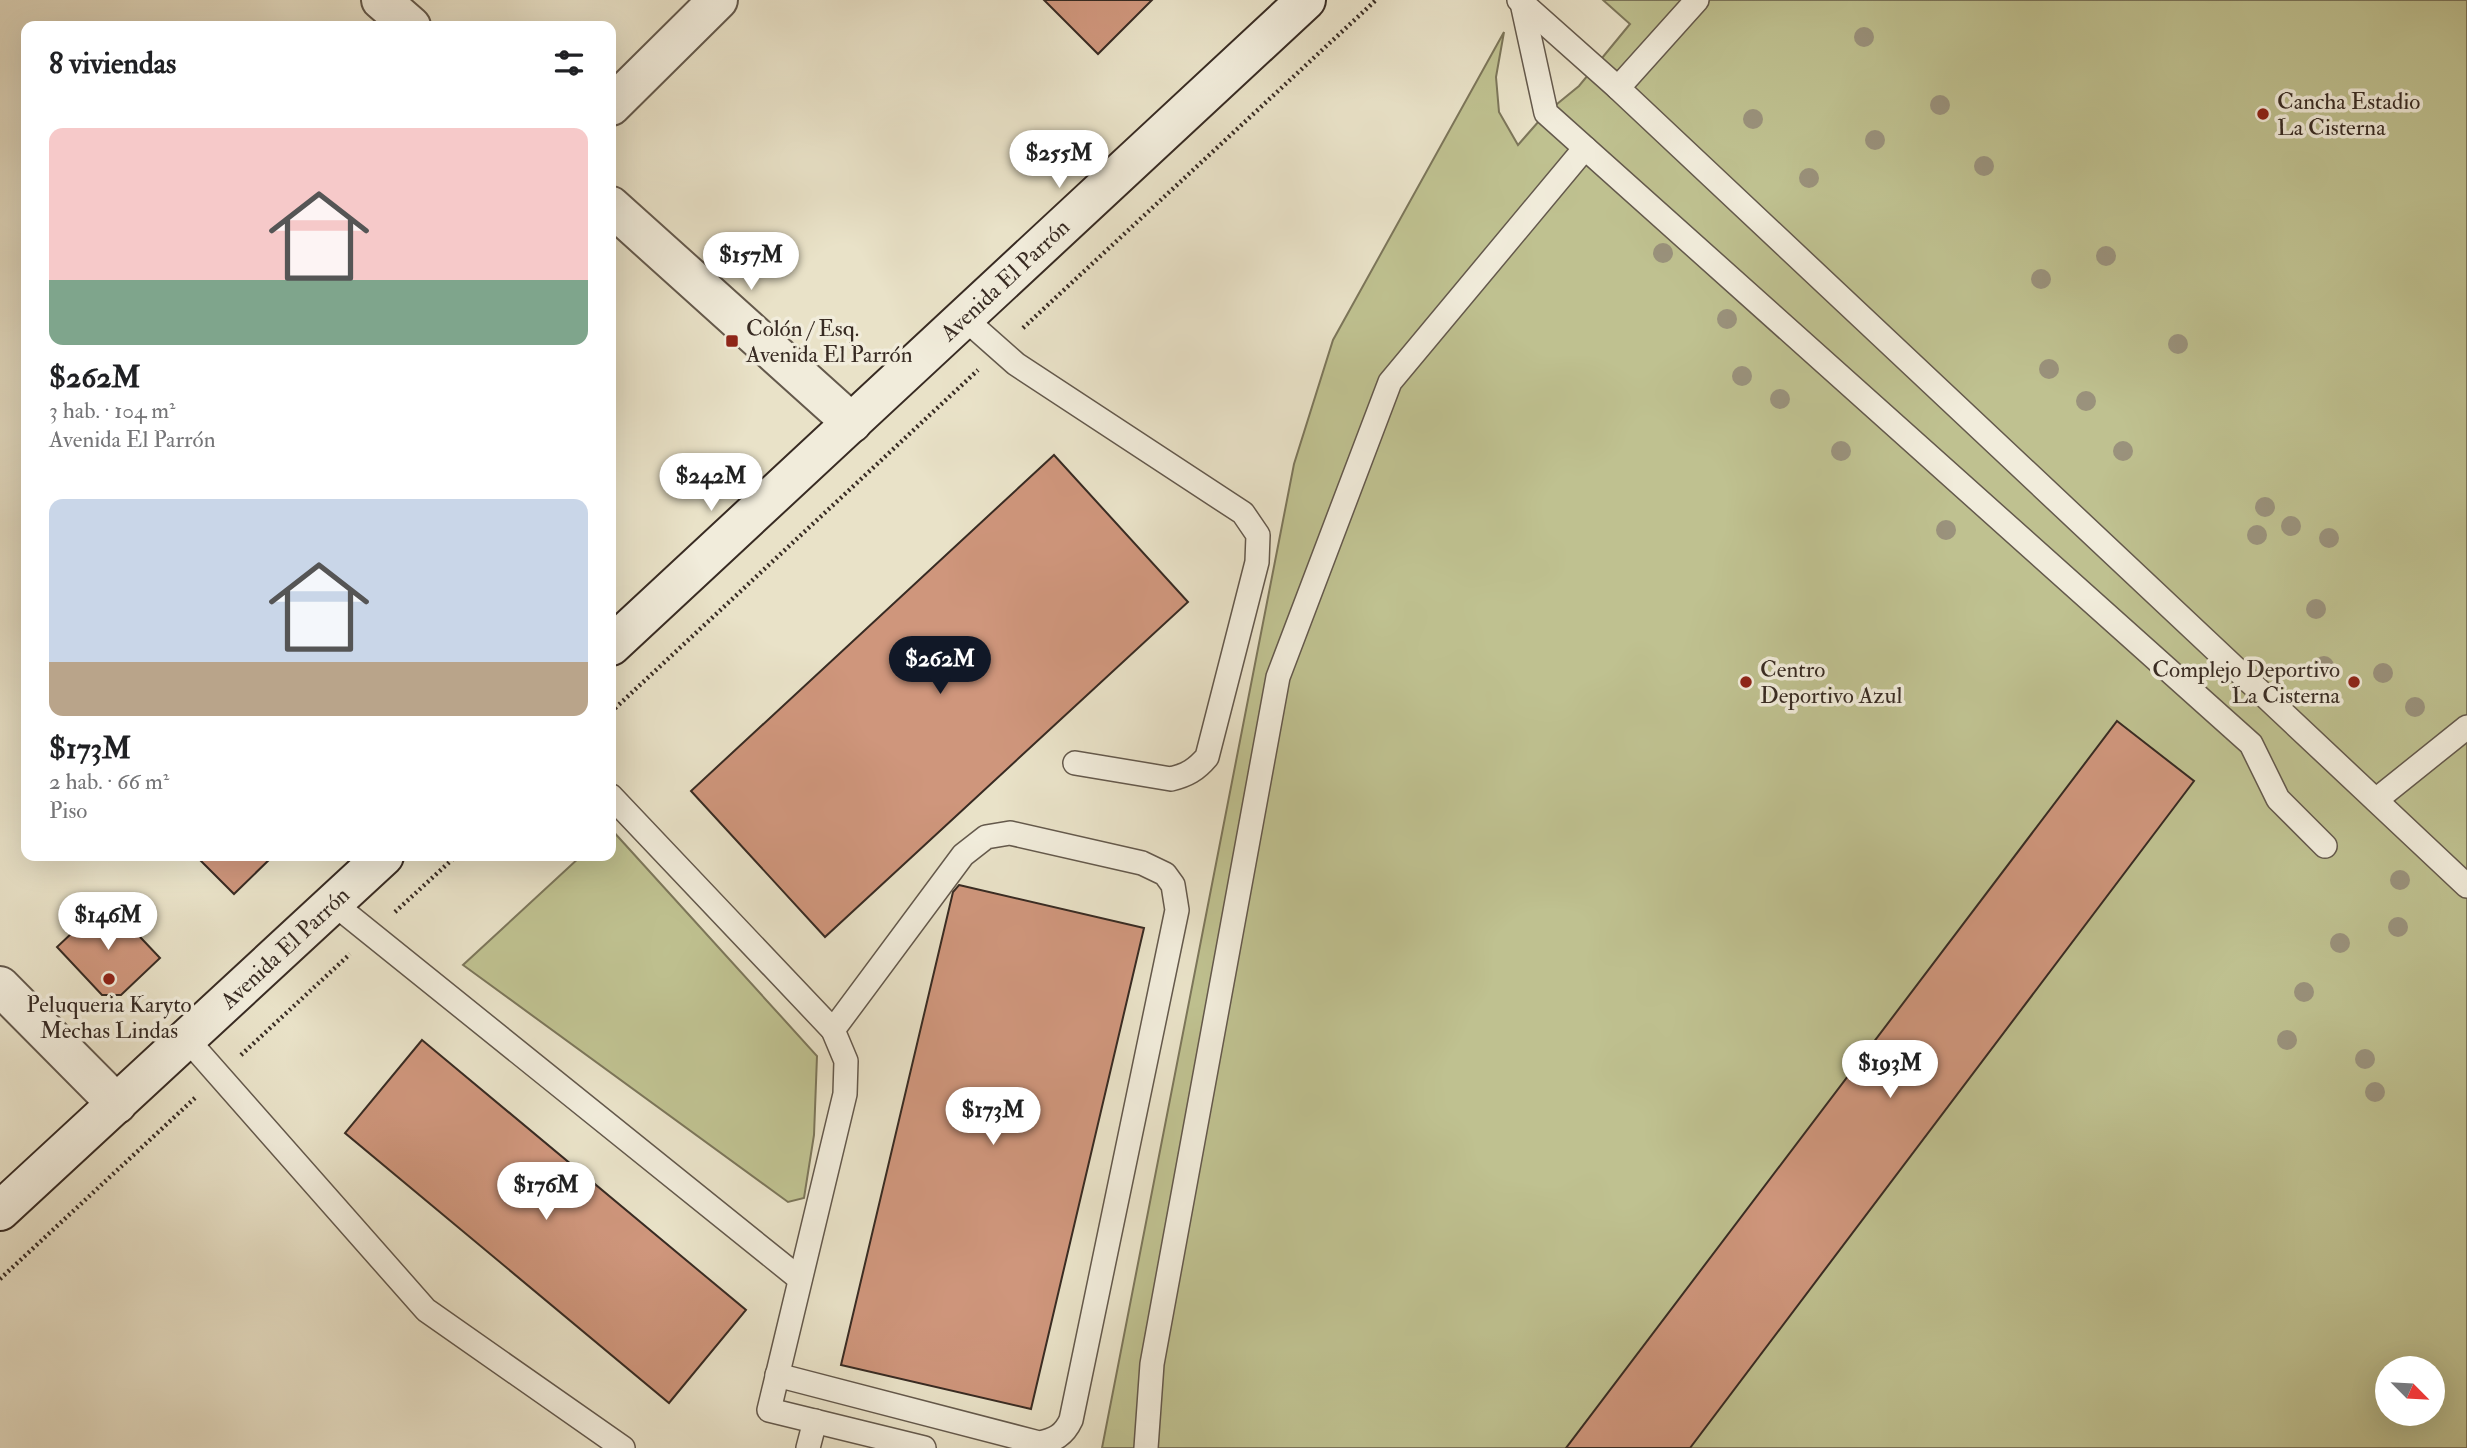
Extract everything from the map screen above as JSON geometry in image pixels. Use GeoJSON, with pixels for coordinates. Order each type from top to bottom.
{"type":"FeatureCollection","features":[{"type":"Feature","properties":{"kind":"main road"},"geometry":{"type":"LineString","coordinates":[[381,0],[405,21]]}},
{"type":"Feature","properties":{"kind":"main road"},"geometry":{"type":"LineString","coordinates":[[616,101],[718,0]]}},
{"type":"Feature","properties":{"kind":"main road","name":"Avenida El Parrón"},"geometry":{"type":"LineString","coordinates":[[616,641],[1306,0]]}},
{"type":"Feature","properties":{"kind":"main road"},"geometry":{"type":"LineString","coordinates":[[616,211],[852,423]]}},
{"type":"Feature","properties":{"kind":"main road","name":"Avenida El Parrón"},"geometry":{"type":"LineString","coordinates":[[0,1211],[379,861]]}},
{"type":"Feature","properties":{"kind":"main road"},"geometry":{"type":"LineString","coordinates":[[0,986],[117,1104]]}},
{"type":"Feature","properties":{"kind":"lane"},"geometry":{"type":"LineString","coordinates":[[1618,88],[1697,0]]}},
{"type":"Feature","properties":{"kind":"lane"},"geometry":{"type":"LineString","coordinates":[[1521,1],[1618,88],[2467,886]]}},
{"type":"Feature","properties":{"kind":"lane"},"geometry":{"type":"LineString","coordinates":[[1521,1],[1546,113],[2251,744],[2277,799],[2325,846]]}},
{"type":"Feature","properties":{"kind":"lane"},"geometry":{"type":"LineString","coordinates":[[1146,1448],[1152,1364],[1278,677],[1390,382],[1585,148]]}},
{"type":"Feature","properties":{"kind":"lane"},"geometry":{"type":"LineString","coordinates":[[964,318],[1016,364],[1243,513],[1258,536],[1260,549],[1257,562],[1207,757],[1198,768],[1185,776],[1171,779],[1075,763]]}},
{"type":"Feature","properties":{"kind":"lane"},"geometry":{"type":"LineString","coordinates":[[2376,800],[2467,727]]}},
{"type":"Feature","properties":{"kind":"lane"},"geometry":{"type":"LineString","coordinates":[[616,801],[833,1030],[846,1061],[845,1094],[769,1410],[924,1448]]}},
{"type":"Feature","properties":{"kind":"lane"},"geometry":{"type":"LineString","coordinates":[[777,1375],[1039,1443],[1059,1437],[1066,1430],[1071,1420],[1177,910],[1173,885],[1154,867],[1142,863],[1010,833],[986,837],[963,855],[833,1030]]}},
{"type":"Feature","properties":{"kind":"lane"},"geometry":{"type":"LineString","coordinates":[[333,903],[800,1279]]}},
{"type":"Feature","properties":{"kind":"lane"},"geometry":{"type":"LineString","coordinates":[[187,1038],[426,1310],[623,1448]]}},
{"type":"Feature","properties":{"kind":"lane"},"geometry":{"type":"LineString","coordinates":[[808,1448],[815,1421]]}},
{"type":"Feature","properties":{"kind":"green space","name":"Centro Deportivo Azul"},"geometry":{"type":"Polygon","coordinates":[[[1603,0],[2467,0],[2467,1448],[1102,1448],[1294,464],[1333,340],[1504,32],[1496,77],[1499,112],[1518,145],[1546,113],[1579,86],[1630,24],[1603,0]]]}},
{"type":"Feature","properties":{"kind":"green space"},"geometry":{"type":"Polygon","coordinates":[[[616,835],[817,1056],[814,1135],[804,1198],[788,1202],[463,965],[576,861],[616,861],[616,835]]]}},
{"type":"Feature","properties":{"kind":"building"},"geometry":{"type":"Polygon","coordinates":[[[1044,0],[1152,0],[1098,54],[1044,0]]]}},
{"type":"Feature","properties":{"kind":"building"},"geometry":{"type":"Polygon","coordinates":[[[1054,455],[1188,602],[825,937],[691,791],[1054,455]]]}},
{"type":"Feature","properties":{"kind":"building"},"geometry":{"type":"Polygon","coordinates":[[[2117,721],[2194,781],[1690,1448],[1566,1448],[2117,721]]]}},
{"type":"Feature","properties":{"kind":"building"},"geometry":{"type":"Polygon","coordinates":[[[201,861],[268,861],[234,894],[201,861]]]}},
{"type":"Feature","properties":{"kind":"building"},"geometry":{"type":"Polygon","coordinates":[[[959,885],[1144,928],[1031,1409],[841,1365],[953,892],[959,885]]]}},
{"type":"Feature","properties":{"kind":"building"},"geometry":{"type":"Polygon","coordinates":[[[106,901],[160,958],[121,995],[102,995],[57,947],[106,901]]]}},
{"type":"Feature","properties":{"kind":"building"},"geometry":{"type":"Polygon","coordinates":[[[422,1040],[746,1310],[669,1403],[345,1133],[422,1040]]]}},
{"type":"Feature","properties":{"kind":"place","name":"Cancha Estadio La Cisterna"},"geometry":{"type":"Point","coordinates":[2263,114]}},
{"type":"Feature","properties":{"kind":"place","name":"Colón / Esq. Avenida El Parrón"},"geometry":{"type":"Point","coordinates":[732,341]}},
{"type":"Feature","properties":{"kind":"place","name":"Centro Deportivo Azul"},"geometry":{"type":"Point","coordinates":[1746,682]}},
{"type":"Feature","properties":{"kind":"place","name":"Complejo Deportivo La Cisterna"},"geometry":{"type":"Point","coordinates":[2354,682]}},
{"type":"Feature","properties":{"kind":"place","name":"Peluqueria Karyto Mechas Lindas"},"geometry":{"type":"Point","coordinates":[109,979]}}]}
